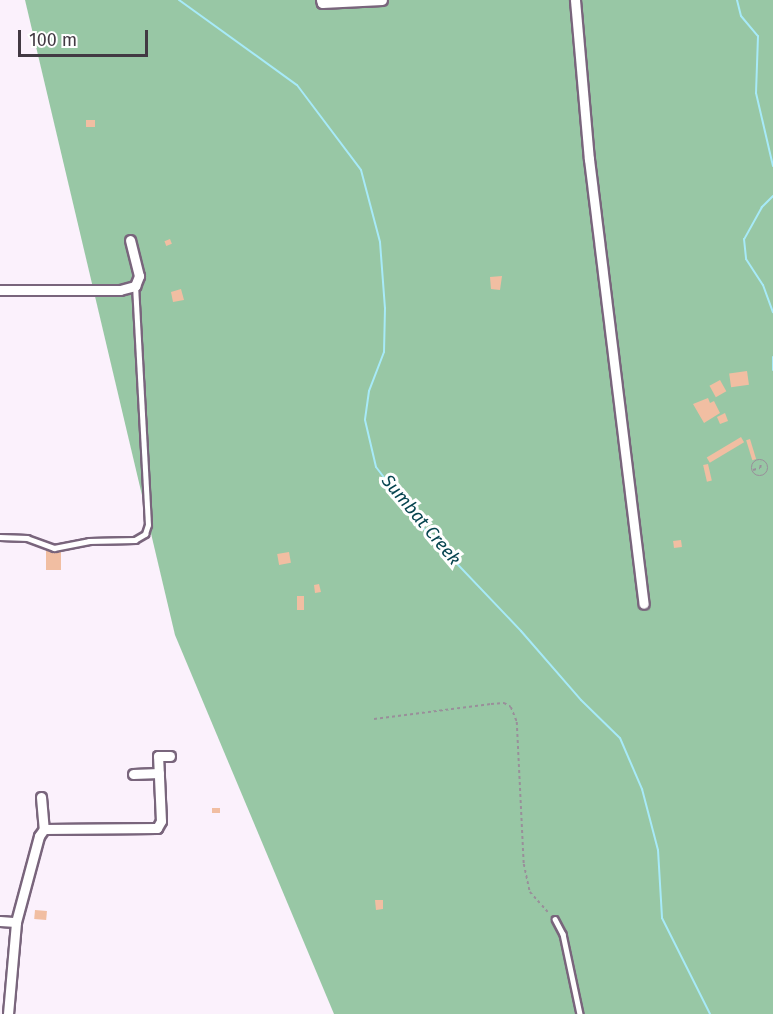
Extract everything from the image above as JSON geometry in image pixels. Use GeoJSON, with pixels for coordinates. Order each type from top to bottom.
{"type":"FeatureCollection","features":[{"type":"Feature","properties":{"kind":"street"},"geometry":{"type":"LineString","coordinates":[[321,0],[322,3],[382,0]]}},
{"type":"Feature","properties":{"kind":"street"},"geometry":{"type":"LineString","coordinates":[[575,0],[589,159],[644,604]]}},
{"type":"Feature","properties":{"kind":"street"},"geometry":{"type":"LineString","coordinates":[[0,291],[120,290],[135,286],[139,276],[130,240]]}},
{"type":"Feature","properties":{"kind":"street"},"geometry":{"type":"LineString","coordinates":[[44,829],[157,828],[161,821],[158,756],[170,756]]}},
{"type":"Feature","properties":{"kind":"street"},"geometry":{"type":"LineString","coordinates":[[133,774],[159,773]]}},
{"type":"Feature","properties":{"kind":"street"},"geometry":{"type":"LineString","coordinates":[[8,1014],[16,922],[39,836],[44,829],[41,797]]}},
{"type":"Feature","properties":{"kind":"street"},"geometry":{"type":"LineString","coordinates":[[0,921],[16,922]]}},
{"type":"Feature","properties":{"kind":"lane"},"geometry":{"type":"LineString","coordinates":[[0,537],[27,538],[54,548],[89,541],[135,540],[145,534],[148,525],[135,286]]}},
{"type":"Feature","properties":{"kind":"lane"},"geometry":{"type":"LineString","coordinates":[[555,919],[563,934],[580,1014]]}},
{"type":"Feature","properties":{"kind":"path"},"geometry":{"type":"LineString","coordinates":[[753,470],[760,468],[761,461]]}},
{"type":"Feature","properties":{"kind":"path"},"geometry":{"type":"LineString","coordinates":[[761,461],[767,465],[765,474],[758,476],[753,470],[754,463],[761,461]]}},
{"type":"Feature","properties":{"kind":"path"},"geometry":{"type":"LineString","coordinates":[[374,719],[491,704],[504,703],[511,707],[517,722],[524,864],[530,892],[555,919]]}},
{"type":"Feature","properties":{"kind":"green space"},"geometry":{"type":"Polygon","coordinates":[[[25,0],[773,0],[773,1014],[334,1014],[175,635],[25,0]]]}},
{"type":"Feature","properties":{"kind":"building"},"geometry":{"type":"Polygon","coordinates":[[[86,120],[95,120],[95,127],[86,127],[86,120]]]}},
{"type":"Feature","properties":{"kind":"building"},"geometry":{"type":"Polygon","coordinates":[[[170,239],[172,244],[166,246],[164,241],[170,239]]]}},
{"type":"Feature","properties":{"kind":"building"},"geometry":{"type":"Polygon","coordinates":[[[502,276],[500,290],[491,289],[490,277],[502,276]]]}},
{"type":"Feature","properties":{"kind":"building"},"geometry":{"type":"Polygon","coordinates":[[[181,289],[184,300],[173,302],[171,292],[181,289]]]}},
{"type":"Feature","properties":{"kind":"building"},"geometry":{"type":"Polygon","coordinates":[[[747,371],[749,385],[731,387],[729,374],[747,371]]]}},
{"type":"Feature","properties":{"kind":"building"},"geometry":{"type":"Polygon","coordinates":[[[720,380],[726,391],[716,397],[710,386],[720,380]]]}},
{"type":"Feature","properties":{"kind":"building"},"geometry":{"type":"Polygon","coordinates":[[[708,398],[710,403],[714,401],[720,413],[704,423],[693,404],[708,398]]]}},
{"type":"Feature","properties":{"kind":"building"},"geometry":{"type":"Polygon","coordinates":[[[725,413],[728,421],[720,424],[717,417],[725,413]]]}},
{"type":"Feature","properties":{"kind":"building"},"geometry":{"type":"Polygon","coordinates":[[[741,437],[744,442],[710,463],[707,458],[741,437]]]}},
{"type":"Feature","properties":{"kind":"building"},"geometry":{"type":"Polygon","coordinates":[[[750,439],[756,459],[752,460],[746,440],[750,439]]]}},
{"type":"Feature","properties":{"kind":"building"},"geometry":{"type":"Polygon","coordinates":[[[708,464],[712,481],[707,482],[703,465],[708,464]]]}},
{"type":"Feature","properties":{"kind":"building"},"geometry":{"type":"Polygon","coordinates":[[[681,540],[682,547],[674,548],[673,541],[681,540]]]}},
{"type":"Feature","properties":{"kind":"building"},"geometry":{"type":"Polygon","coordinates":[[[46,550],[61,550],[61,570],[46,570],[46,550]]]}},
{"type":"Feature","properties":{"kind":"building"},"geometry":{"type":"Polygon","coordinates":[[[289,552],[291,563],[279,565],[277,554],[289,552]]]}},
{"type":"Feature","properties":{"kind":"building"},"geometry":{"type":"Polygon","coordinates":[[[319,584],[321,592],[315,593],[314,585],[319,584]]]}},
{"type":"Feature","properties":{"kind":"building"},"geometry":{"type":"Polygon","coordinates":[[[297,596],[304,596],[304,610],[297,610],[297,596]]]}},
{"type":"Feature","properties":{"kind":"building"},"geometry":{"type":"Polygon","coordinates":[[[212,808],[220,808],[220,813],[212,813],[212,808]]]}},
{"type":"Feature","properties":{"kind":"building"},"geometry":{"type":"Polygon","coordinates":[[[375,900],[383,900],[383,909],[376,910],[375,900]]]}},
{"type":"Feature","properties":{"kind":"building"},"geometry":{"type":"Polygon","coordinates":[[[35,910],[47,911],[46,920],[34,919],[35,910]]]}},
{"type":"Feature","properties":{"kind":"waterway","name":"Sumbat Creek"},"geometry":{"type":"LineString","coordinates":[[179,0],[297,85],[361,170],[380,242],[385,308],[384,352],[369,391],[365,420],[376,467],[423,528],[521,631],[581,700],[620,738],[642,789],[658,850],[662,918],[710,1014]]}},
{"type":"Feature","properties":{"kind":"waterway"},"geometry":{"type":"LineString","coordinates":[[737,0],[741,16],[758,36],[756,93],[773,166]]}},
{"type":"Feature","properties":{"kind":"waterway"},"geometry":{"type":"LineString","coordinates":[[773,196],[762,207],[744,239],[746,259],[763,285],[773,312]]}},
{"type":"Feature","properties":{"kind":"waterway"},"geometry":{"type":"LineString","coordinates":[[773,357],[773,370]]}}]}
